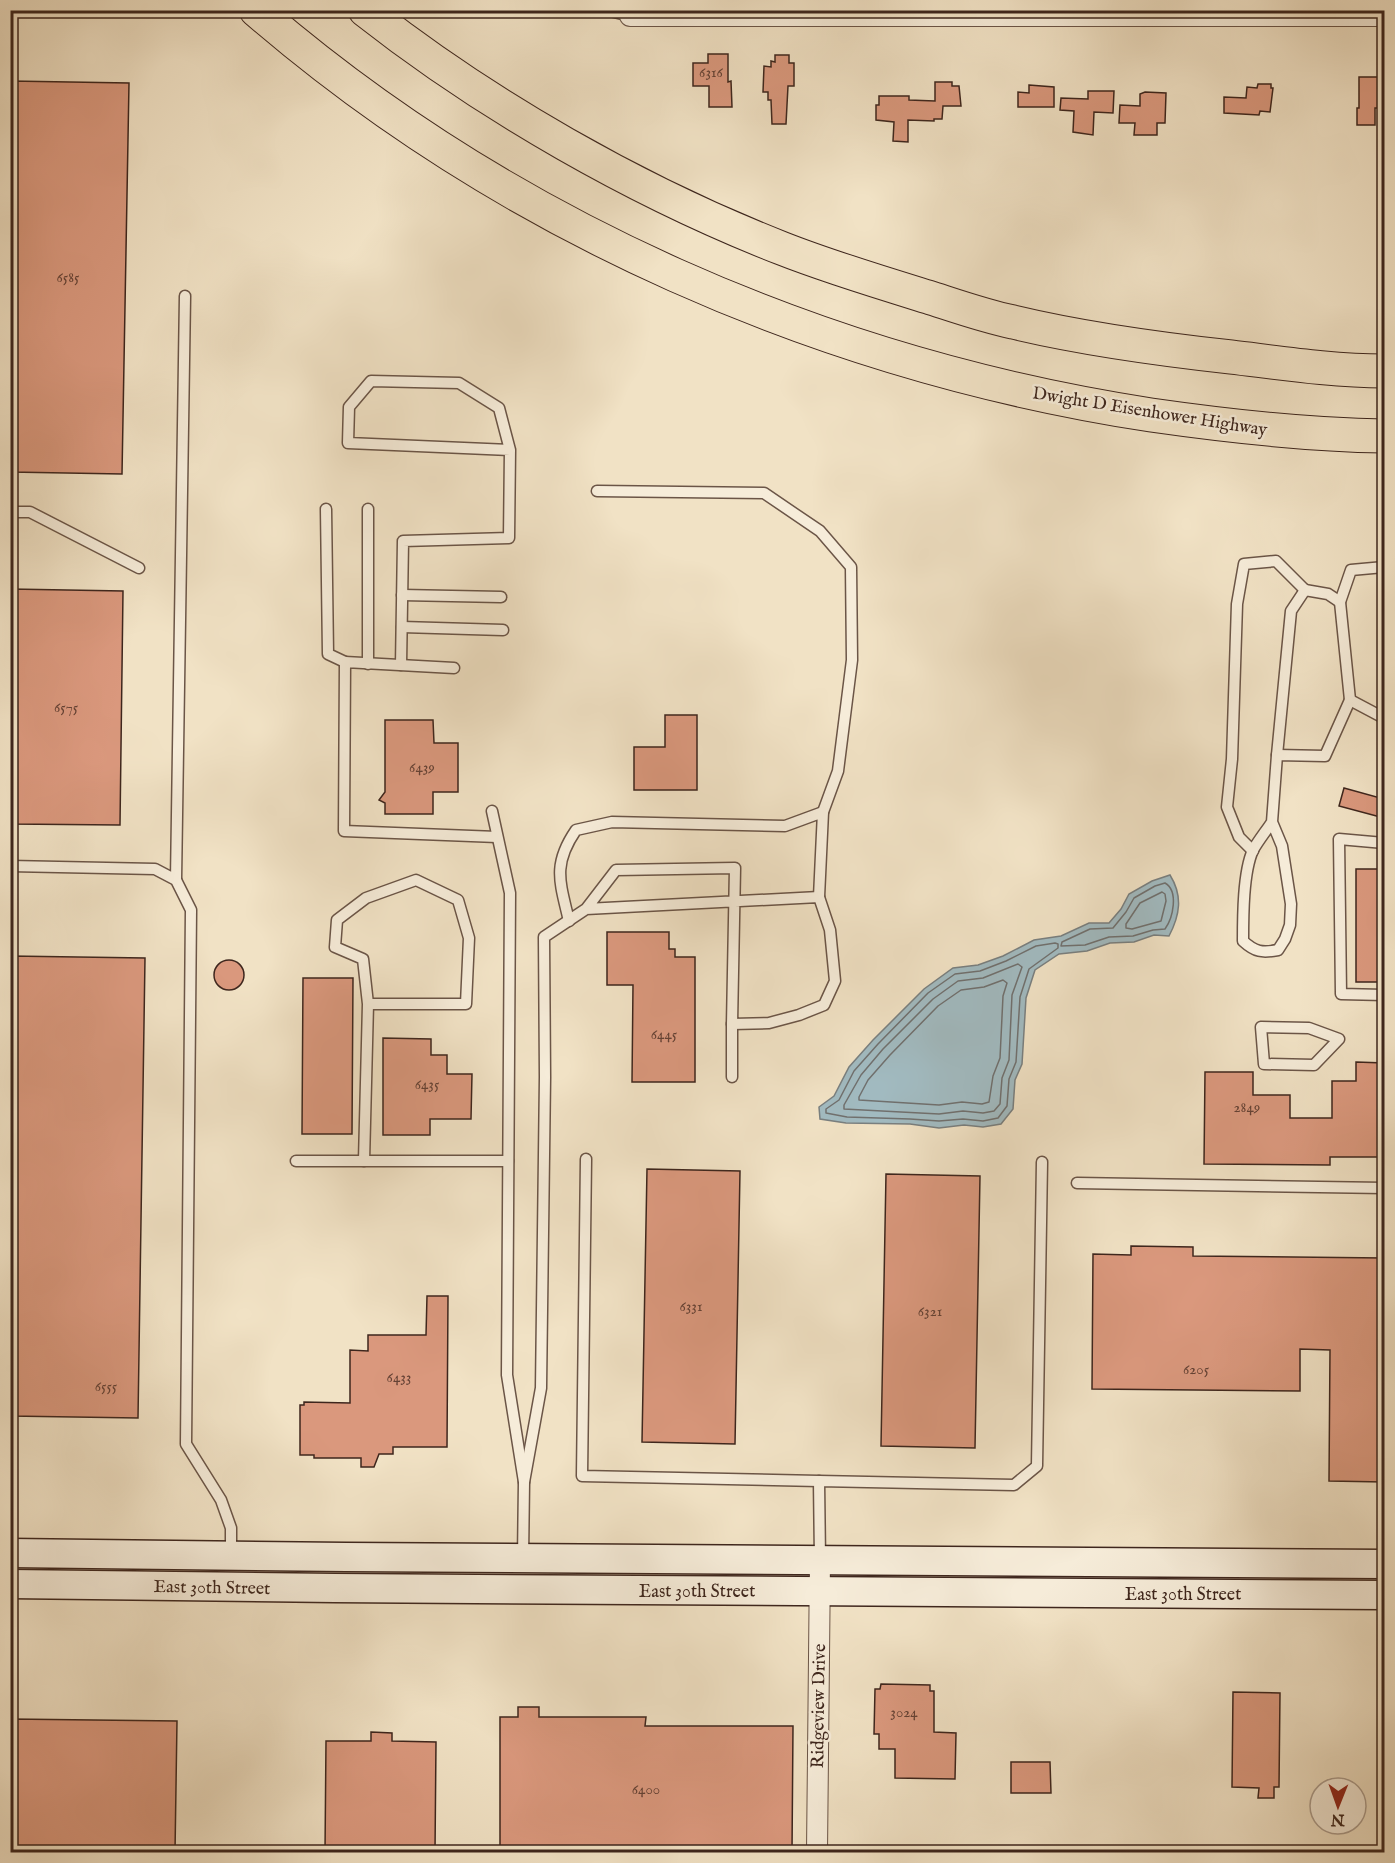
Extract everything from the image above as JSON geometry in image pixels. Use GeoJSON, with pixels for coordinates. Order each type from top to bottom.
{"type":"FeatureCollection","features":[{"type":"Feature","properties":{"kind":"highway","name":"Dwight D Eisenhower Highway"},"geometry":{"type":"LineString","coordinates":[[256,10],[367,98],[491,178],[573,224],[662,268],[785,320],[928,368],[1089,405],[1268,430],[1384,436]]}},
{"type":"Feature","properties":{"kind":"highway"},"geometry":{"type":"LineString","coordinates":[[365,10],[460,78],[554,137],[692,209],[781,248],[894,287],[1012,322],[1142,347],[1252,360],[1384,371]]}},
{"type":"Feature","properties":{"kind":"main road","name":"East 30th Street"},"geometry":{"type":"LineString","coordinates":[[10,1553],[1384,1564]]}},
{"type":"Feature","properties":{"kind":"main road"},"geometry":{"type":"LineString","coordinates":[[230,1587],[231,1556]]}},
{"type":"Feature","properties":{"kind":"main road","name":"East 30th Street"},"geometry":{"type":"LineString","coordinates":[[10,1584],[1384,1595]]}},
{"type":"Feature","properties":{"kind":"street"},"geometry":{"type":"LineString","coordinates":[[630,16],[1344,13],[1384,16]]}},
{"type":"Feature","properties":{"kind":"street","name":"Ridgeview Drive"},"geometry":{"type":"LineString","coordinates":[[817,1852],[820,1560]]}},
{"type":"Feature","properties":{"kind":"lane"},"geometry":{"type":"LineString","coordinates":[[606,10],[630,16]]}},
{"type":"Feature","properties":{"kind":"lane"},"geometry":{"type":"LineString","coordinates":[[185,296],[176,880],[190,910],[186,1444],[221,1500],[231,1528],[231,1556]]}},
{"type":"Feature","properties":{"kind":"lane"},"geometry":{"type":"LineString","coordinates":[[401,665],[403,541],[509,538],[510,450],[499,408],[459,383],[371,381],[349,407],[348,444],[510,450]]}},
{"type":"Feature","properties":{"kind":"lane"},"geometry":{"type":"LineString","coordinates":[[597,491],[764,493],[820,531],[850,567],[852,660],[838,771],[823,812],[819,897],[830,930],[835,981],[824,1005],[769,1023],[732,1024]]}},
{"type":"Feature","properties":{"kind":"lane"},"geometry":{"type":"LineString","coordinates":[[326,509],[328,654],[345,662],[454,668]]}},
{"type":"Feature","properties":{"kind":"lane"},"geometry":{"type":"LineString","coordinates":[[368,510],[368,664]]}},
{"type":"Feature","properties":{"kind":"lane"},"geometry":{"type":"LineString","coordinates":[[10,512],[30,512],[139,568]]}},
{"type":"Feature","properties":{"kind":"lane"},"geometry":{"type":"LineString","coordinates":[[1253,851],[1239,837],[1227,807],[1232,759],[1237,604],[1244,564],[1276,561],[1305,590],[1328,594],[1340,602]]}},
{"type":"Feature","properties":{"kind":"lane"},"geometry":{"type":"LineString","coordinates":[[1277,755],[1325,756],[1350,700],[1340,602],[1352,570],[1384,567]]}},
{"type":"Feature","properties":{"kind":"lane"},"geometry":{"type":"LineString","coordinates":[[1272,822],[1253,851],[1245,890],[1243,941],[1253,950],[1265,952],[1278,950],[1290,925],[1291,904],[1288,875],[1282,846],[1272,822],[1291,611],[1305,590]]}},
{"type":"Feature","properties":{"kind":"lane"},"geometry":{"type":"LineString","coordinates":[[402,595],[501,597]]}},
{"type":"Feature","properties":{"kind":"lane"},"geometry":{"type":"LineString","coordinates":[[402,627],[503,630]]}},
{"type":"Feature","properties":{"kind":"lane"},"geometry":{"type":"LineString","coordinates":[[345,662],[344,831],[497,837]]}},
{"type":"Feature","properties":{"kind":"lane"},"geometry":{"type":"LineString","coordinates":[[1350,700],[1384,718]]}},
{"type":"Feature","properties":{"kind":"lane"},"geometry":{"type":"LineString","coordinates":[[492,811],[510,893],[507,1375],[524,1482]]}},
{"type":"Feature","properties":{"kind":"lane"},"geometry":{"type":"LineString","coordinates":[[568,921],[558,877],[564,848],[576,830],[612,822],[785,826],[823,812]]}},
{"type":"Feature","properties":{"kind":"lane"},"geometry":{"type":"LineString","coordinates":[[1384,843],[1339,839],[1341,994],[1384,995]]}},
{"type":"Feature","properties":{"kind":"lane"},"geometry":{"type":"LineString","coordinates":[[10,866],[155,869],[176,880]]}},
{"type":"Feature","properties":{"kind":"lane"},"geometry":{"type":"LineString","coordinates":[[523,1558],[524,1482],[541,1388],[545,1077],[544,937],[586,909],[616,870],[735,868],[732,1077]]}},
{"type":"Feature","properties":{"kind":"lane"},"geometry":{"type":"LineString","coordinates":[[364,1161],[368,1004],[363,959],[335,947],[338,920],[366,898],[416,880],[458,900],[469,938],[466,1004],[368,1004]]}},
{"type":"Feature","properties":{"kind":"lane"},"geometry":{"type":"LineString","coordinates":[[586,909],[819,897]]}},
{"type":"Feature","properties":{"kind":"lane"},"geometry":{"type":"LineString","coordinates":[[1261,1027],[1309,1028],[1339,1039],[1314,1065],[1264,1064],[1261,1027]]}},
{"type":"Feature","properties":{"kind":"lane"},"geometry":{"type":"LineString","coordinates":[[586,1159],[582,1476],[1014,1485],[1037,1466],[1042,1162]]}},
{"type":"Feature","properties":{"kind":"lane"},"geometry":{"type":"LineString","coordinates":[[296,1161],[508,1161]]}},
{"type":"Feature","properties":{"kind":"lane"},"geometry":{"type":"LineString","coordinates":[[1077,1183],[1384,1188]]}},
{"type":"Feature","properties":{"kind":"lane"},"geometry":{"type":"LineString","coordinates":[[819,1481],[820,1560]]}},
{"type":"Feature","properties":{"kind":"water"},"geometry":{"type":"Polygon","coordinates":[[[1170,875],[1177,890],[1178,913],[1169,936],[1154,935],[1134,942],[1110,943],[1087,951],[1059,954],[1035,970],[1026,998],[1022,1064],[1015,1080],[1013,1109],[1001,1124],[983,1127],[964,1125],[939,1128],[910,1124],[846,1123],[820,1119],[819,1107],[834,1096],[849,1067],[924,989],[953,968],[978,965],[1003,956],[1034,940],[1061,936],[1089,923],[1109,923],[1121,909],[1129,894],[1152,881],[1170,875]]]}},
{"type":"Feature","properties":{"kind":"building"},"geometry":{"type":"Polygon","coordinates":[[[708,54],[728,54],[728,82],[731,81],[732,107],[709,107],[709,86],[693,86],[693,63],[708,63],[708,54]]]}},
{"type":"Feature","properties":{"kind":"building"},"geometry":{"type":"Polygon","coordinates":[[[775,55],[789,55],[789,63],[794,63],[794,86],[788,86],[786,124],[772,124],[771,100],[768,100],[768,92],[763,92],[764,66],[771,67],[771,61],[775,62],[775,55]]]}},
{"type":"Feature","properties":{"kind":"building"},"geometry":{"type":"Polygon","coordinates":[[[1359,77],[1384,77],[1383,108],[1375,108],[1375,125],[1357,125],[1359,77]]]}},
{"type":"Feature","properties":{"kind":"building"},"geometry":{"type":"Polygon","coordinates":[[[10,81],[129,83],[122,474],[10,472],[10,81]]]}},
{"type":"Feature","properties":{"kind":"building"},"geometry":{"type":"Polygon","coordinates":[[[935,82],[952,82],[952,86],[959,86],[961,106],[943,106],[942,119],[908,120],[908,142],[893,141],[894,122],[876,120],[876,105],[879,105],[879,96],[909,96],[909,100],[935,101],[935,82]]]}},
{"type":"Feature","properties":{"kind":"building"},"geometry":{"type":"Polygon","coordinates":[[[1258,84],[1271,84],[1273,88],[1270,112],[1260,111],[1259,115],[1224,113],[1224,97],[1246,98],[1247,87],[1257,88],[1258,84]]]}},
{"type":"Feature","properties":{"kind":"building"},"geometry":{"type":"Polygon","coordinates":[[[1029,85],[1054,87],[1054,107],[1018,107],[1018,92],[1029,93],[1029,85]]]}},
{"type":"Feature","properties":{"kind":"building"},"geometry":{"type":"Polygon","coordinates":[[[1088,91],[1114,91],[1113,113],[1094,112],[1093,135],[1073,132],[1074,111],[1060,110],[1061,98],[1088,99],[1088,91]]]}},
{"type":"Feature","properties":{"kind":"building"},"geometry":{"type":"Polygon","coordinates":[[[1145,92],[1166,93],[1165,123],[1157,123],[1157,135],[1134,135],[1135,123],[1119,123],[1120,105],[1140,106],[1140,94],[1145,92]]]}},
{"type":"Feature","properties":{"kind":"building"},"geometry":{"type":"Polygon","coordinates":[[[10,589],[123,591],[120,825],[10,824],[10,589]]]}},
{"type":"Feature","properties":{"kind":"building"},"geometry":{"type":"Polygon","coordinates":[[[665,715],[697,715],[697,790],[634,790],[634,747],[665,747],[665,715]]]}},
{"type":"Feature","properties":{"kind":"building"},"geometry":{"type":"Polygon","coordinates":[[[385,720],[433,720],[434,743],[458,743],[458,792],[433,792],[433,814],[385,814],[385,803],[379,800],[385,792],[385,720]]]}},
{"type":"Feature","properties":{"kind":"building"},"geometry":{"type":"Polygon","coordinates":[[[1344,788],[1384,799],[1384,818],[1339,806],[1344,788]]]}},
{"type":"Feature","properties":{"kind":"building"},"geometry":{"type":"Polygon","coordinates":[[[1356,869],[1384,869],[1384,982],[1356,982],[1356,869]]]}},
{"type":"Feature","properties":{"kind":"building"},"geometry":{"type":"Polygon","coordinates":[[[607,932],[669,932],[669,949],[675,949],[675,957],[695,957],[695,1082],[632,1082],[633,985],[607,985],[607,932]]]}},
{"type":"Feature","properties":{"kind":"building"},"geometry":{"type":"Polygon","coordinates":[[[10,956],[145,958],[138,1418],[10,1416],[10,956]]]}},
{"type":"Feature","properties":{"kind":"building"},"geometry":{"type":"Polygon","coordinates":[[[229,960],[235,961],[243,969],[243,981],[235,989],[229,990],[223,989],[215,981],[214,975],[215,969],[223,961],[229,960]]]}},
{"type":"Feature","properties":{"kind":"building"},"geometry":{"type":"Polygon","coordinates":[[[303,978],[353,978],[352,1134],[302,1134],[303,978]]]}},
{"type":"Feature","properties":{"kind":"building"},"geometry":{"type":"Polygon","coordinates":[[[383,1038],[431,1039],[431,1055],[447,1055],[447,1074],[472,1074],[471,1119],[430,1119],[430,1135],[383,1135],[383,1038]]]}},
{"type":"Feature","properties":{"kind":"building"},"geometry":{"type":"Polygon","coordinates":[[[1356,1062],[1384,1063],[1384,1157],[1330,1157],[1330,1165],[1204,1164],[1205,1072],[1253,1072],[1253,1095],[1290,1095],[1290,1118],[1332,1118],[1332,1081],[1356,1081],[1356,1062]]]}},
{"type":"Feature","properties":{"kind":"building"},"geometry":{"type":"Polygon","coordinates":[[[647,1169],[740,1171],[735,1444],[642,1442],[647,1169]]]}},
{"type":"Feature","properties":{"kind":"building"},"geometry":{"type":"Polygon","coordinates":[[[886,1174],[980,1176],[975,1448],[881,1446],[886,1174]]]}},
{"type":"Feature","properties":{"kind":"building"},"geometry":{"type":"Polygon","coordinates":[[[1131,1246],[1193,1247],[1193,1256],[1384,1258],[1384,1482],[1329,1481],[1330,1350],[1300,1349],[1300,1391],[1092,1389],[1093,1254],[1131,1255],[1131,1246]]]}},
{"type":"Feature","properties":{"kind":"building"},"geometry":{"type":"Polygon","coordinates":[[[427,1296],[448,1296],[447,1447],[393,1447],[393,1454],[379,1454],[374,1467],[361,1467],[361,1458],[314,1458],[314,1455],[300,1455],[300,1405],[304,1405],[304,1402],[350,1403],[350,1350],[368,1351],[368,1335],[426,1335],[427,1296]]]}},
{"type":"Feature","properties":{"kind":"building"},"geometry":{"type":"Polygon","coordinates":[[[881,1684],[930,1685],[930,1691],[934,1691],[934,1732],[956,1733],[955,1779],[895,1778],[895,1749],[879,1749],[879,1734],[874,1734],[875,1689],[880,1689],[881,1684]]]}},
{"type":"Feature","properties":{"kind":"building"},"geometry":{"type":"Polygon","coordinates":[[[1233,1692],[1280,1693],[1279,1787],[1274,1787],[1274,1798],[1258,1798],[1259,1788],[1232,1787],[1233,1692]]]}},
{"type":"Feature","properties":{"kind":"building"},"geometry":{"type":"Polygon","coordinates":[[[518,1707],[539,1707],[539,1717],[646,1717],[645,1726],[793,1726],[792,1852],[500,1852],[500,1717],[518,1717],[518,1707]]]}},
{"type":"Feature","properties":{"kind":"building"},"geometry":{"type":"Polygon","coordinates":[[[10,1719],[177,1721],[175,1852],[10,1852],[10,1719]]]}},
{"type":"Feature","properties":{"kind":"building"},"geometry":{"type":"Polygon","coordinates":[[[371,1732],[392,1733],[392,1741],[436,1742],[435,1852],[325,1852],[326,1741],[371,1741],[371,1732]]]}},
{"type":"Feature","properties":{"kind":"building"},"geometry":{"type":"Polygon","coordinates":[[[1011,1762],[1050,1762],[1051,1793],[1011,1793],[1011,1762]]]}}]}
